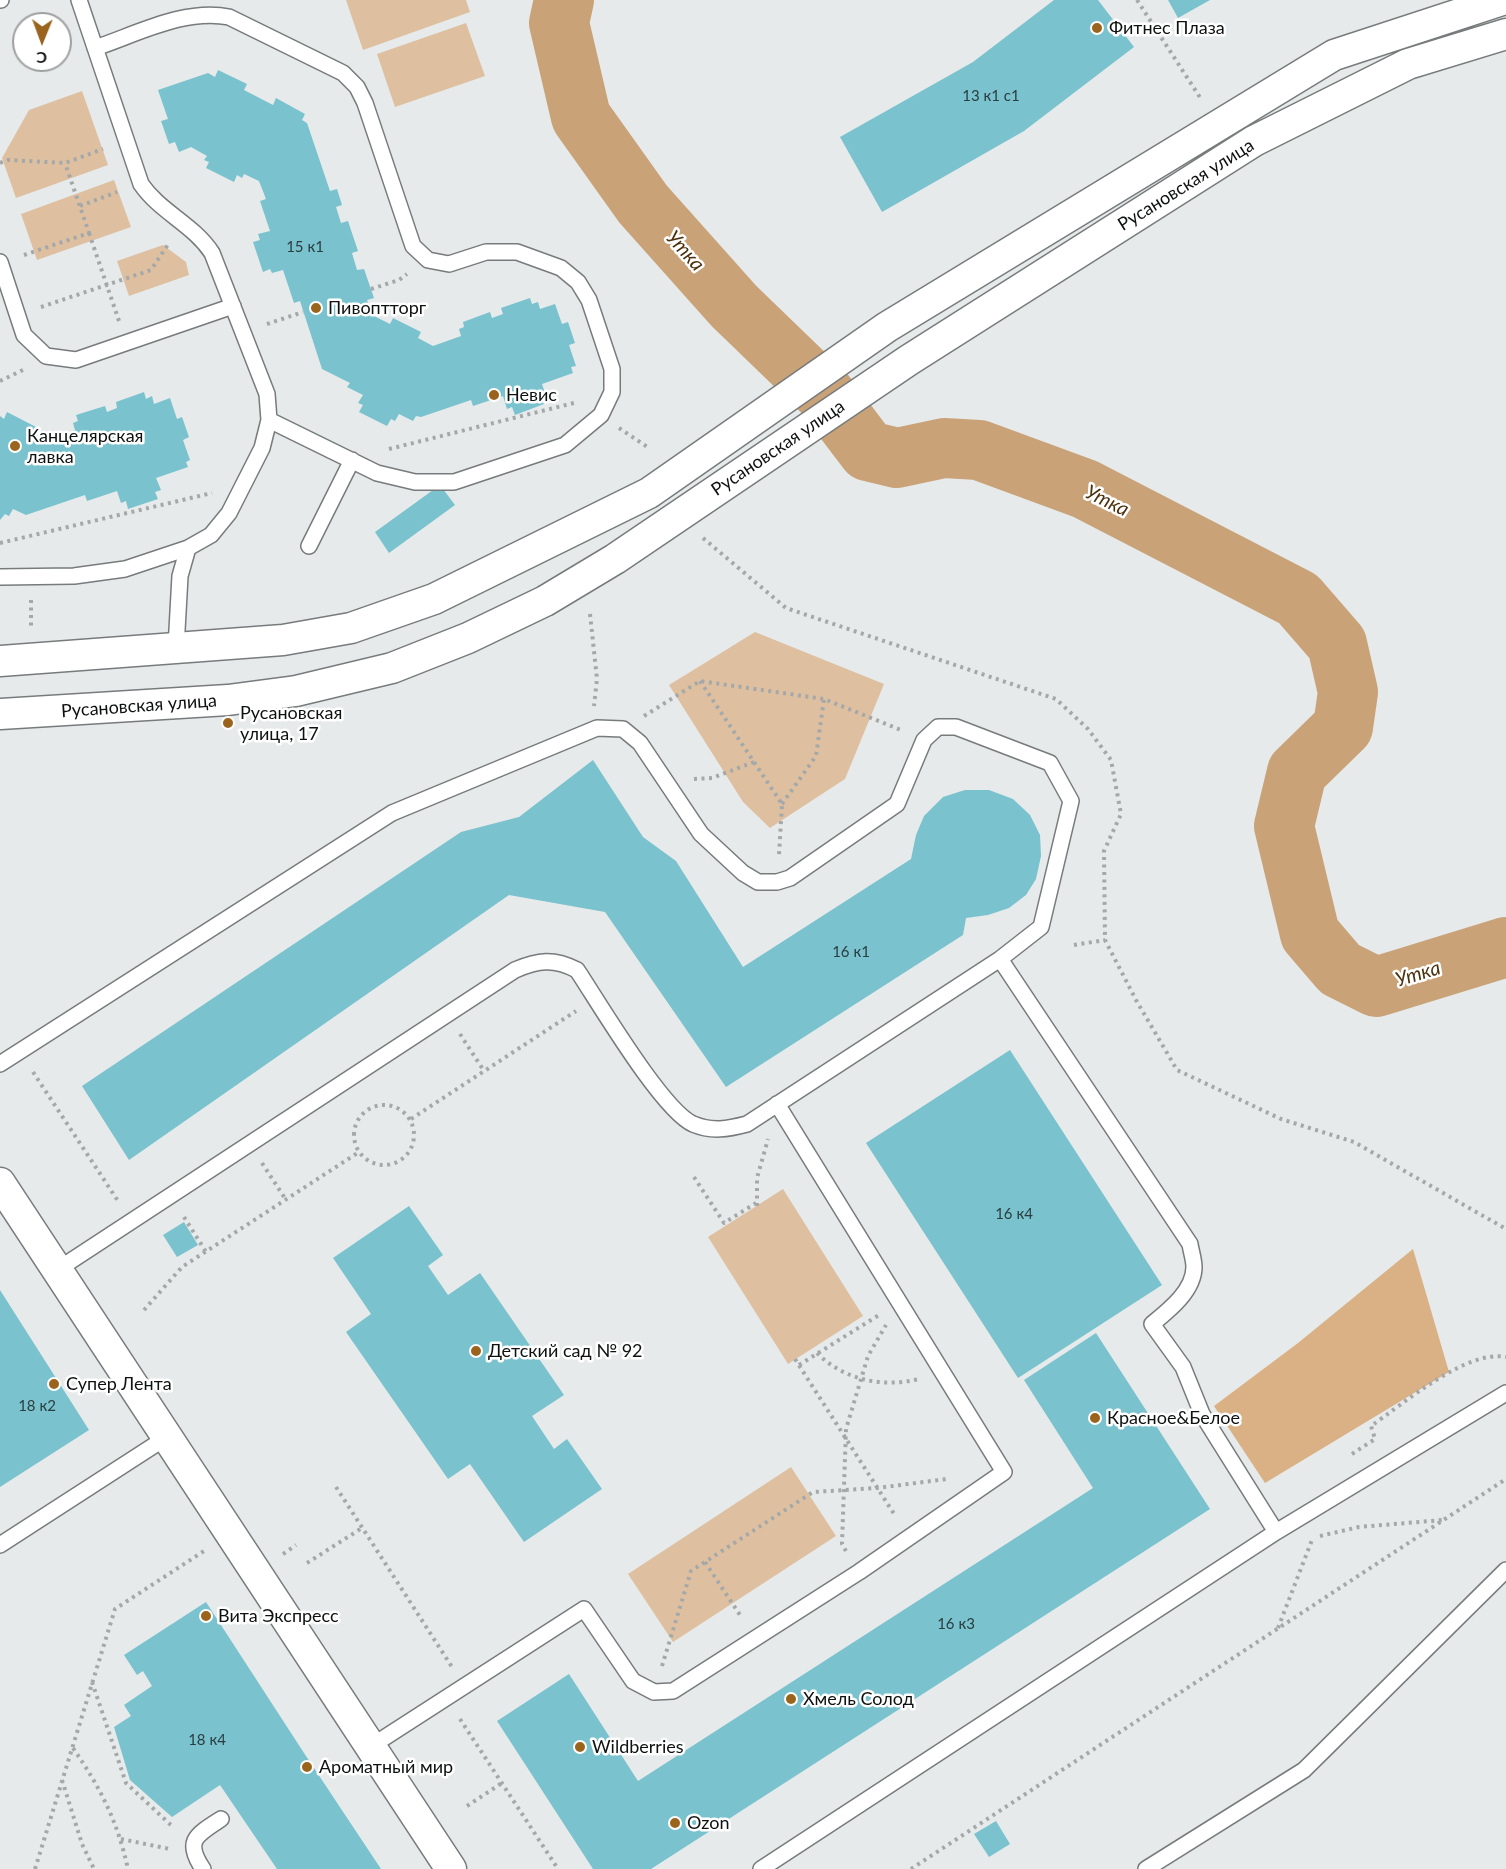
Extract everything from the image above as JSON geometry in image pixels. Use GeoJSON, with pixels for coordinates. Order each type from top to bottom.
{"type":"FeatureCollection","features":[{"type":"Feature","properties":{"kind":"street","name":"Русановская улица"},"geometry":{"type":"LineString","coordinates":[[0,661],[283,640],[351,628],[434,599],[649,493],[887,327],[1334,55],[1455,7],[1502,0]]}},
{"type":"Feature","properties":{"kind":"street","name":"Русановская улица"},"geometry":{"type":"LineString","coordinates":[[0,714],[228,700],[296,691],[392,668],[468,638],[545,601],[615,559],[909,360],[1254,141],[1408,64],[1506,34]]}},
{"type":"Feature","properties":{"kind":"street"},"geometry":{"type":"LineString","coordinates":[[0,1184],[451,1869]]}},
{"type":"Feature","properties":{"kind":"lane"},"geometry":{"type":"LineString","coordinates":[[0,577],[74,576],[125,569],[188,548],[211,535],[229,513],[243,486],[262,448],[269,420],[267,394],[212,253],[201,236],[150,197],[141,184],[79,0]]}},
{"type":"Feature","properties":{"kind":"lane"},"geometry":{"type":"LineString","coordinates":[[95,48],[192,16],[210,13],[229,17],[343,73],[357,87],[365,103],[412,246],[428,260],[449,264],[486,252],[517,252],[561,268],[578,282],[589,300],[612,369],[612,392],[601,416],[565,445],[454,482],[415,482],[377,473],[269,420]]}},
{"type":"Feature","properties":{"kind":"lane"},"geometry":{"type":"LineString","coordinates":[[0,262],[24,335],[46,356],[76,360],[233,306]]}},
{"type":"Feature","properties":{"kind":"lane"},"geometry":{"type":"LineString","coordinates":[[309,546],[352,460]]}},
{"type":"Feature","properties":{"kind":"lane"},"geometry":{"type":"LineString","coordinates":[[176,648],[180,576],[188,548]]}},
{"type":"Feature","properties":{"kind":"lane"},"geometry":{"type":"LineString","coordinates":[[0,1064],[392,813],[597,728],[623,729],[640,743],[701,834],[743,873],[758,882],[777,882],[790,878],[897,804],[924,740],[938,727],[957,727],[1050,763],[1071,801],[1041,927],[1000,959],[747,1124],[720,1131],[692,1123],[669,1106],[577,970],[560,961],[535,961],[515,970],[57,1270]]}},
{"type":"Feature","properties":{"kind":"lane"},"geometry":{"type":"LineString","coordinates":[[1000,959],[1190,1244],[1194,1269],[1185,1291],[1172,1308],[1152,1324],[1183,1367],[1202,1414],[1276,1532]]}},
{"type":"Feature","properties":{"kind":"lane"},"geometry":{"type":"LineString","coordinates":[[370,1747],[584,1610],[633,1681],[654,1692],[673,1691],[859,1572],[1004,1472],[946,1373],[898,1303],[777,1104]]}},
{"type":"Feature","properties":{"kind":"lane"},"geometry":{"type":"LineString","coordinates":[[761,1869],[1276,1532],[1506,1392]]}},
{"type":"Feature","properties":{"kind":"lane"},"geometry":{"type":"LineString","coordinates":[[0,1545],[167,1437]]}},
{"type":"Feature","properties":{"kind":"lane"},"geometry":{"type":"LineString","coordinates":[[1146,1869],[1304,1770],[1506,1570]]}},
{"type":"Feature","properties":{"kind":"lane"},"geometry":{"type":"LineString","coordinates":[[203,1869],[194,1855],[193,1844],[198,1834],[221,1819]]}},
{"type":"Feature","properties":{"kind":"path"},"geometry":{"type":"LineString","coordinates":[[1137,0],[1201,99]]}},
{"type":"Feature","properties":{"kind":"path"},"geometry":{"type":"LineString","coordinates":[[0,163],[8,160],[65,163],[126,141]]}},
{"type":"Feature","properties":{"kind":"path"},"geometry":{"type":"LineString","coordinates":[[65,163],[126,343]]}},
{"type":"Feature","properties":{"kind":"path"},"geometry":{"type":"LineString","coordinates":[[80,206],[141,184]]}},
{"type":"Feature","properties":{"kind":"path"},"geometry":{"type":"LineString","coordinates":[[18,315],[151,270],[183,222]]}},
{"type":"Feature","properties":{"kind":"path"},"geometry":{"type":"LineString","coordinates":[[0,262],[89,233]]}},
{"type":"Feature","properties":{"kind":"path"},"geometry":{"type":"LineString","coordinates":[[371,289],[399,280],[428,260]]}},
{"type":"Feature","properties":{"kind":"path"},"geometry":{"type":"LineString","coordinates":[[243,332],[303,312]]}},
{"type":"Feature","properties":{"kind":"path"},"geometry":{"type":"LineString","coordinates":[[352,460],[612,392]]}},
{"type":"Feature","properties":{"kind":"path"},"geometry":{"type":"LineString","coordinates":[[601,416],[648,448]]}},
{"type":"Feature","properties":{"kind":"path"},"geometry":{"type":"LineString","coordinates":[[0,543],[243,486]]}},
{"type":"Feature","properties":{"kind":"path"},"geometry":{"type":"LineString","coordinates":[[701,536],[786,608],[1056,699],[1088,729],[1111,760],[1120,814],[1104,851],[1105,940],[1136,1000],[1177,1070],[1281,1119],[1354,1142],[1506,1229]]}},
{"type":"Feature","properties":{"kind":"path"},"geometry":{"type":"LineString","coordinates":[[31,578],[31,635]]}},
{"type":"Feature","properties":{"kind":"path"},"geometry":{"type":"LineString","coordinates":[[590,614],[597,678],[594,712],[597,728]]}},
{"type":"Feature","properties":{"kind":"path"},"geometry":{"type":"LineString","coordinates":[[700,681],[782,804]]}},
{"type":"Feature","properties":{"kind":"path"},"geometry":{"type":"LineString","coordinates":[[623,729],[700,681],[824,699],[924,740]]}},
{"type":"Feature","properties":{"kind":"path"},"geometry":{"type":"LineString","coordinates":[[777,882],[782,804],[816,756],[824,699]]}},
{"type":"Feature","properties":{"kind":"path"},"geometry":{"type":"LineString","coordinates":[[666,782],[712,778],[754,762]]}},
{"type":"Feature","properties":{"kind":"path"},"geometry":{"type":"LineString","coordinates":[[1074,945],[1105,940]]}},
{"type":"Feature","properties":{"kind":"path"},"geometry":{"type":"LineString","coordinates":[[411,1119],[596,998]]}},
{"type":"Feature","properties":{"kind":"path"},"geometry":{"type":"LineString","coordinates":[[448,1015],[484,1071]]}},
{"type":"Feature","properties":{"kind":"path"},"geometry":{"type":"LineString","coordinates":[[19,1052],[132,1221]]}},
{"type":"Feature","properties":{"kind":"path"},"geometry":{"type":"LineString","coordinates":[[383,1104],[399,1108],[411,1119],[415,1134],[412,1149],[401,1161],[386,1166],[371,1163],[359,1152],[354,1137],[355,1129],[357,1121],[368,1109],[383,1104]]}},
{"type":"Feature","properties":{"kind":"path"},"geometry":{"type":"LineString","coordinates":[[694,1177],[724,1223],[757,1204],[757,1178],[777,1104]]}},
{"type":"Feature","properties":{"kind":"path"},"geometry":{"type":"LineString","coordinates":[[250,1144],[286,1200]]}},
{"type":"Feature","properties":{"kind":"path"},"geometry":{"type":"LineString","coordinates":[[144,1310],[182,1267],[359,1152]]}},
{"type":"Feature","properties":{"kind":"path"},"geometry":{"type":"LineString","coordinates":[[171,1196],[206,1252]]}},
{"type":"Feature","properties":{"kind":"path"},"geometry":{"type":"LineString","coordinates":[[799,1365],[898,1303]]}},
{"type":"Feature","properties":{"kind":"path"},"geometry":{"type":"LineString","coordinates":[[859,1572],[842,1544],[846,1439],[868,1356],[898,1303]]}},
{"type":"Feature","properties":{"kind":"path"},"geometry":{"type":"LineString","coordinates":[[818,1353],[832,1368],[875,1383],[908,1382],[946,1373]]}},
{"type":"Feature","properties":{"kind":"path"},"geometry":{"type":"LineString","coordinates":[[795,1359],[909,1538]]}},
{"type":"Feature","properties":{"kind":"path"},"geometry":{"type":"LineString","coordinates":[[654,1692],[691,1571],[813,1492],[877,1488],[1004,1472]]}},
{"type":"Feature","properties":{"kind":"path"},"geometry":{"type":"LineString","coordinates":[[911,1869],[1506,1479]]}},
{"type":"Feature","properties":{"kind":"path"},"geometry":{"type":"LineString","coordinates":[[336,1487],[464,1685]]}},
{"type":"Feature","properties":{"kind":"path"},"geometry":{"type":"LineString","coordinates":[[1313,1538],[1359,1527],[1444,1520]]}},
{"type":"Feature","properties":{"kind":"path"},"geometry":{"type":"LineString","coordinates":[[308,1563],[362,1528]]}},
{"type":"Feature","properties":{"kind":"path"},"geometry":{"type":"LineString","coordinates":[[35,1869],[115,1609],[210,1547]]}},
{"type":"Feature","properties":{"kind":"path"},"geometry":{"type":"LineString","coordinates":[[705,1562],[755,1639]]}},
{"type":"Feature","properties":{"kind":"path"},"geometry":{"type":"LineString","coordinates":[[92,1682],[126,1783],[171,1824],[194,1855]]}},
{"type":"Feature","properties":{"kind":"path"},"geometry":{"type":"LineString","coordinates":[[446,1697],[558,1869]]}},
{"type":"Feature","properties":{"kind":"path"},"geometry":{"type":"LineString","coordinates":[[72,1748],[99,1786],[121,1839],[128,1869]]}},
{"type":"Feature","properties":{"kind":"path"},"geometry":{"type":"LineString","coordinates":[[62,1780],[82,1844],[94,1869]]}},
{"type":"Feature","properties":{"kind":"path"},"geometry":{"type":"LineString","coordinates":[[467,1806],[502,1783]]}},
{"type":"Feature","properties":{"kind":"path"},"geometry":{"type":"LineString","coordinates":[[121,1839],[194,1855]]}},
{"type":"Feature","properties":{"kind":"shaded area"},"geometry":{"type":"Polygon","coordinates":[[[346,0],[466,0],[470,12],[363,50],[346,0]]]}},
{"type":"Feature","properties":{"kind":"shaded area"},"geometry":{"type":"Polygon","coordinates":[[[466,23],[485,76],[395,107],[377,54],[466,23]]]}},
{"type":"Feature","properties":{"kind":"shaded area"},"geometry":{"type":"Polygon","coordinates":[[[82,91],[108,165],[16,198],[2,158],[29,110],[82,91]]]}},
{"type":"Feature","properties":{"kind":"shaded area"},"geometry":{"type":"Polygon","coordinates":[[[114,180],[131,227],[37,260],[21,214],[114,180]]]}},
{"type":"Feature","properties":{"kind":"shaded area"},"geometry":{"type":"Polygon","coordinates":[[[163,245],[186,262],[189,275],[129,296],[117,261],[163,245]]]}},
{"type":"Feature","properties":{"kind":"shaded area"},"geometry":{"type":"Polygon","coordinates":[[[755,632],[884,684],[845,779],[770,828],[743,802],[669,685],[755,632]]]}},
{"type":"Feature","properties":{"kind":"shaded area"},"geometry":{"type":"Polygon","coordinates":[[[783,1189],[863,1316],[788,1364],[708,1237],[783,1189]]]}},
{"type":"Feature","properties":{"kind":"shaded area"},"geometry":{"type":"Polygon","coordinates":[[[1413,1249],[1449,1372],[1265,1483],[1214,1406],[1298,1343],[1413,1249]]]}},
{"type":"Feature","properties":{"kind":"shaded area"},"geometry":{"type":"Polygon","coordinates":[[[791,1467],[836,1536],[673,1642],[628,1574],[791,1467]]]}},
{"type":"Feature","properties":{"kind":"building"},"geometry":{"type":"Polygon","coordinates":[[[1054,0],[1098,0],[1134,47],[1024,131],[882,212],[840,137],[973,62],[1054,0]]]}},
{"type":"Feature","properties":{"kind":"building"},"geometry":{"type":"Polygon","coordinates":[[[1168,0],[1210,0],[1178,18],[1168,0]]]}},
{"type":"Feature","properties":{"kind":"building"},"geometry":{"type":"Polygon","coordinates":[[[218,70],[247,84],[244,90],[273,105],[276,98],[305,114],[302,120],[307,123],[330,191],[337,189],[342,205],[336,207],[341,223],[348,221],[358,251],[352,253],[357,270],[364,269],[374,298],[367,300],[372,315],[390,324],[393,318],[421,332],[418,338],[433,346],[461,336],[459,329],[464,327],[463,322],[490,312],[492,318],[503,314],[501,308],[530,298],[532,304],[538,302],[540,309],[555,304],[562,324],[568,322],[575,343],[569,345],[576,366],[571,367],[573,373],[542,384],[546,396],[541,397],[544,404],[515,415],[512,407],[507,409],[503,396],[473,406],[471,400],[421,417],[416,416],[413,421],[399,414],[395,421],[391,419],[387,426],[359,412],[363,405],[358,403],[363,395],[347,387],[350,383],[322,369],[300,301],[294,303],[283,270],[272,273],[270,269],[263,272],[253,242],[260,240],[258,234],[270,231],[260,201],[266,199],[259,181],[244,174],[242,178],[237,175],[234,182],[206,168],[209,162],[204,160],[207,156],[191,147],[179,152],[175,142],[169,144],[161,121],[168,119],[158,90],[208,73],[215,77],[218,70]]]}},
{"type":"Feature","properties":{"kind":"building"},"geometry":{"type":"Polygon","coordinates":[[[144,392],[146,399],[152,396],[154,404],[170,398],[177,419],[182,417],[189,437],[183,440],[190,460],[186,462],[188,467],[156,478],[161,490],[155,492],[158,499],[128,509],[126,501],[121,503],[117,491],[87,501],[85,495],[26,515],[13,509],[9,516],[5,514],[0,520],[0,416],[4,419],[7,412],[36,427],[33,433],[47,440],[75,430],[73,423],[78,421],[76,415],[105,406],[107,412],[117,408],[116,402],[144,392]]]}},
{"type":"Feature","properties":{"kind":"building"},"geometry":{"type":"Polygon","coordinates":[[[440,485],[455,505],[389,553],[375,532],[440,485]]]}},
{"type":"Feature","properties":{"kind":"building"},"geometry":{"type":"Polygon","coordinates":[[[593,760],[643,837],[676,861],[743,967],[911,859],[916,835],[924,816],[943,797],[965,790],[989,790],[1013,799],[1030,815],[1040,835],[1041,856],[1036,879],[1026,895],[1009,908],[988,915],[966,918],[963,935],[726,1087],[605,912],[509,895],[129,1160],[82,1086],[461,832],[519,817],[593,760]]]}},
{"type":"Feature","properties":{"kind":"building"},"geometry":{"type":"Polygon","coordinates":[[[1010,1050],[1162,1285],[1018,1378],[866,1143],[1010,1050]]]}},
{"type":"Feature","properties":{"kind":"building"},"geometry":{"type":"Polygon","coordinates":[[[409,1206],[443,1255],[428,1266],[448,1295],[480,1273],[564,1395],[532,1416],[554,1449],[567,1439],[602,1489],[524,1542],[470,1464],[448,1479],[346,1332],[371,1314],[333,1258],[409,1206]]]}},
{"type":"Feature","properties":{"kind":"building"},"geometry":{"type":"Polygon","coordinates":[[[184,1222],[198,1245],[177,1257],[163,1235],[184,1222]]]}},
{"type":"Feature","properties":{"kind":"building"},"geometry":{"type":"Polygon","coordinates":[[[0,1290],[89,1430],[0,1487],[0,1290]]]}},
{"type":"Feature","properties":{"kind":"building"},"geometry":{"type":"Polygon","coordinates":[[[1096,1333],[1210,1509],[651,1869],[593,1869],[497,1721],[569,1674],[638,1781],[1093,1488],[1024,1380],[1096,1333]]]}},
{"type":"Feature","properties":{"kind":"building"},"geometry":{"type":"Polygon","coordinates":[[[206,1602],[381,1869],[277,1869],[220,1785],[172,1817],[130,1780],[114,1727],[131,1716],[124,1705],[152,1686],[143,1671],[137,1675],[124,1655],[206,1602]]]}},
{"type":"Feature","properties":{"kind":"building"},"geometry":{"type":"Polygon","coordinates":[[[996,1821],[1010,1844],[989,1857],[974,1834],[996,1821]]]}},
{"type":"Feature","properties":{"kind":"waterway","name":"Утка"},"geometry":{"type":"LineString","coordinates":[[564,0],[559,23],[581,117],[643,204],[734,306],[824,393],[868,451],[897,458],[944,448],[979,450],[1085,489],[1298,599],[1337,644],[1348,692],[1343,727],[1297,772],[1284,826],[1310,934],[1340,969],[1376,987],[1506,947]]}},
{"type":"Feature","properties":{"kind":"place","name":"Фитнес Плаза"},"geometry":{"type":"Point","coordinates":[1097,28]}},
{"type":"Feature","properties":{"kind":"place","name":"Пивоптторг"},"geometry":{"type":"Point","coordinates":[316,308]}},
{"type":"Feature","properties":{"kind":"place","name":"Невис"},"geometry":{"type":"Point","coordinates":[494,395]}},
{"type":"Feature","properties":{"kind":"place","name":"Канцелярская лавка"},"geometry":{"type":"Point","coordinates":[15,446]}},
{"type":"Feature","properties":{"kind":"place","name":"Русановская улица, 17"},"geometry":{"type":"Point","coordinates":[228,723]}},
{"type":"Feature","properties":{"kind":"place","name":"Детский сад № 92"},"geometry":{"type":"Point","coordinates":[476,1351]}},
{"type":"Feature","properties":{"kind":"place","name":"Супер Лента"},"geometry":{"type":"Point","coordinates":[54,1384]}},
{"type":"Feature","properties":{"kind":"place","name":"Красное&Белое"},"geometry":{"type":"Point","coordinates":[1095,1418]}},
{"type":"Feature","properties":{"kind":"place","name":"Вита Экспресс"},"geometry":{"type":"Point","coordinates":[206,1616]}},
{"type":"Feature","properties":{"kind":"place","name":"Хмель Солод"},"geometry":{"type":"Point","coordinates":[791,1699]}},
{"type":"Feature","properties":{"kind":"place","name":"Wildberries"},"geometry":{"type":"Point","coordinates":[580,1747]}},
{"type":"Feature","properties":{"kind":"place","name":"Ароматный мир"},"geometry":{"type":"Point","coordinates":[307,1767]}},
{"type":"Feature","properties":{"kind":"place","name":"Ozon"},"geometry":{"type":"Point","coordinates":[675,1823]}}]}
